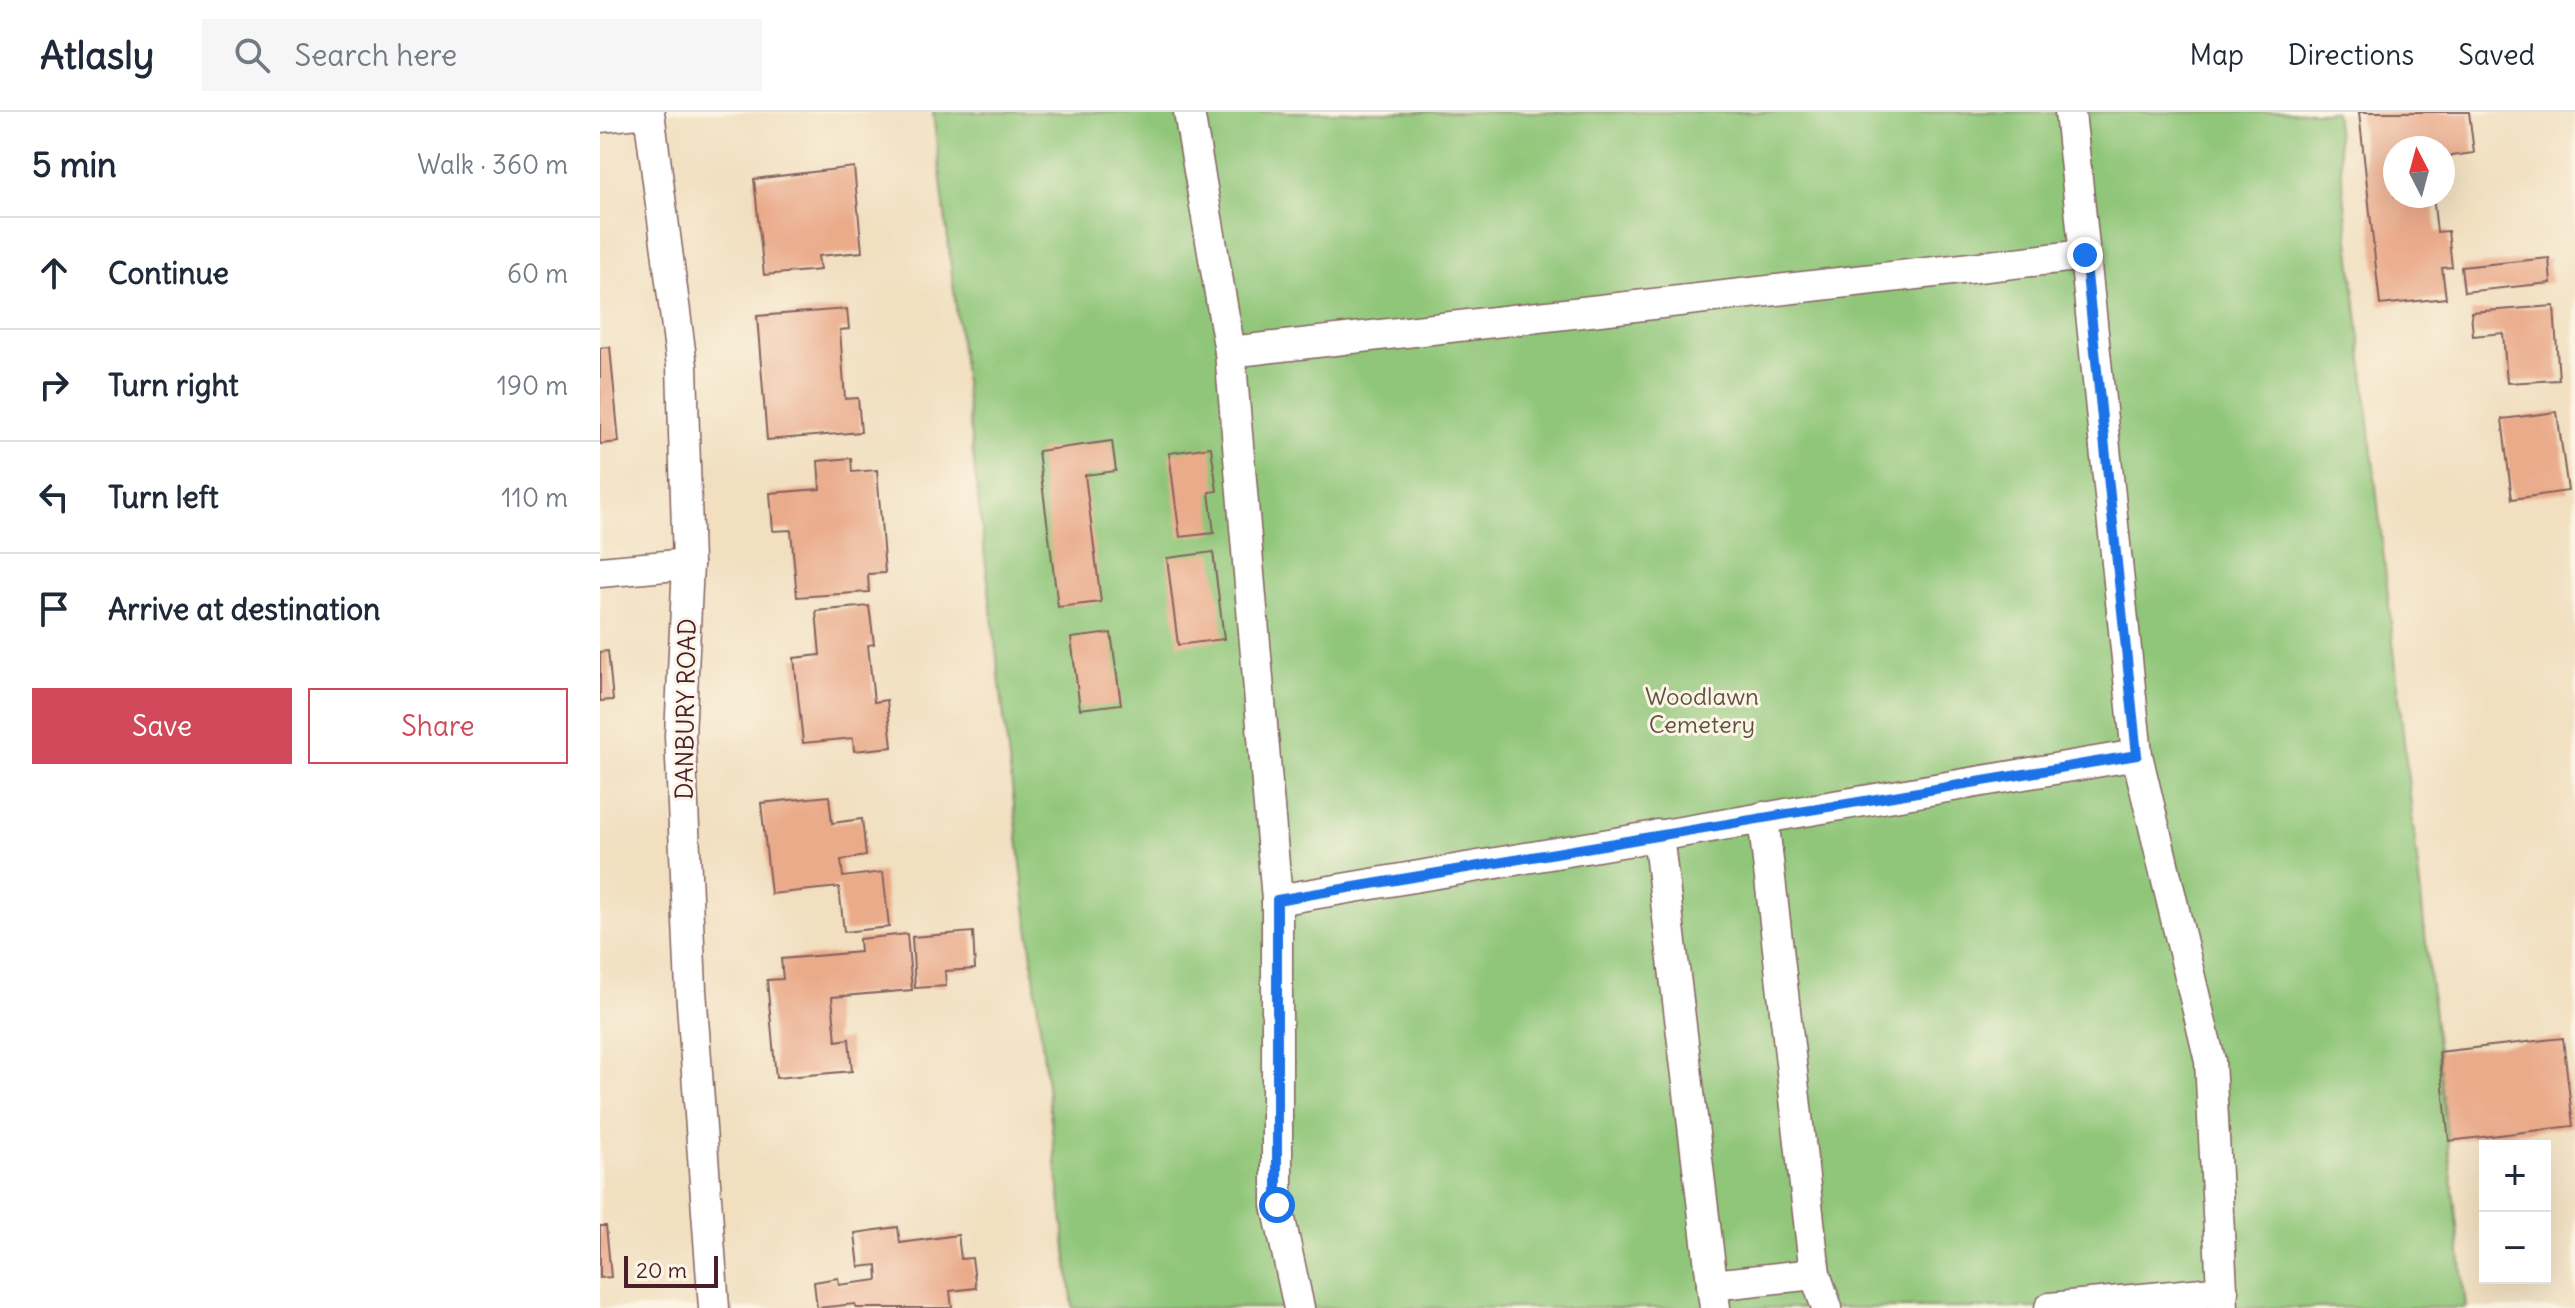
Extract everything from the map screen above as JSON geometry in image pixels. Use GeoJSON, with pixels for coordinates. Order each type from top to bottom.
{"type":"FeatureCollection","features":[{"type":"Feature","properties":{"kind":"street"},"geometry":{"type":"LineString","coordinates":[[600,117],[648,112]]}},
{"type":"Feature","properties":{"kind":"street","name":"DANBURY ROAD"},"geometry":{"type":"LineString","coordinates":[[648,112],[682,366],[688,564],[680,736],[691,990],[714,1308]]}},
{"type":"Feature","properties":{"kind":"street"},"geometry":{"type":"LineString","coordinates":[[1189,112],[1230,352],[1277,900],[1277,1205],[1299,1308]]}},
{"type":"Feature","properties":{"kind":"street"},"geometry":{"type":"LineString","coordinates":[[2050,1308],[2223,1300],[2210,1061],[2137,755],[2070,112]]}},
{"type":"Feature","properties":{"kind":"street"},"geometry":{"type":"LineString","coordinates":[[1230,352],[2085,255]]}},
{"type":"Feature","properties":{"kind":"street"},"geometry":{"type":"LineString","coordinates":[[600,572],[688,564]]}},
{"type":"Feature","properties":{"kind":"street"},"geometry":{"type":"LineString","coordinates":[[1277,900],[2137,755]]}},
{"type":"Feature","properties":{"kind":"street"},"geometry":{"type":"LineString","coordinates":[[1763,817],[1815,1274],[1827,1308]]}},
{"type":"Feature","properties":{"kind":"street"},"geometry":{"type":"LineString","coordinates":[[1658,835],[1713,1296],[1815,1274]]}},
{"type":"Feature","properties":{"kind":"green space","name":"Woodlawn Cemetery"},"geometry":{"type":"Polygon","coordinates":[[[933,112],[2335,112],[2466,1308],[1073,1308],[933,112]]]}},
{"type":"Feature","properties":{"kind":"building"},"geometry":{"type":"Polygon","coordinates":[[[2359,112],[2469,112],[2474,153],[2455,155],[2455,136],[2383,136],[2383,208],[2434,208],[2437,232],[2448,231],[2452,267],[2442,268],[2446,298],[2380,305],[2359,112]]]}},
{"type":"Feature","properties":{"kind":"building"},"geometry":{"type":"Polygon","coordinates":[[[854,167],[862,252],[818,256],[820,270],[764,275],[754,179],[854,167]]]}},
{"type":"Feature","properties":{"kind":"building"},"geometry":{"type":"Polygon","coordinates":[[[2549,258],[2551,283],[2464,292],[2461,267],[2549,258]]]}},
{"type":"Feature","properties":{"kind":"building"},"geometry":{"type":"Polygon","coordinates":[[[2554,306],[2559,380],[2507,383],[2503,333],[2473,336],[2471,312],[2554,306]]]}},
{"type":"Feature","properties":{"kind":"building"},"geometry":{"type":"Polygon","coordinates":[[[847,309],[849,329],[840,330],[845,399],[858,398],[861,432],[767,440],[757,316],[847,309]]]}},
{"type":"Feature","properties":{"kind":"building"},"geometry":{"type":"Polygon","coordinates":[[[610,347],[619,442],[600,444],[600,348],[610,347]]]}},
{"type":"Feature","properties":{"kind":"building"},"geometry":{"type":"Polygon","coordinates":[[[2557,412],[2568,491],[2512,499],[2502,419],[2557,412]]]}},
{"type":"Feature","properties":{"kind":"building"},"geometry":{"type":"Polygon","coordinates":[[[1112,441],[1116,471],[1085,475],[1101,602],[1058,607],[1038,451],[1112,441]]]}},
{"type":"Feature","properties":{"kind":"building"},"geometry":{"type":"Polygon","coordinates":[[[1211,447],[1217,491],[1209,492],[1214,533],[1180,537],[1169,453],[1211,447]]]}},
{"type":"Feature","properties":{"kind":"building"},"geometry":{"type":"Polygon","coordinates":[[[851,458],[852,472],[877,470],[885,573],[868,574],[869,592],[797,597],[791,530],[773,531],[770,493],[820,489],[818,461],[851,458]]]}},
{"type":"Feature","properties":{"kind":"building"},"geometry":{"type":"Polygon","coordinates":[[[1213,552],[1224,639],[1178,645],[1167,558],[1213,552]]]}},
{"type":"Feature","properties":{"kind":"building"},"geometry":{"type":"Polygon","coordinates":[[[869,606],[874,644],[868,645],[874,702],[887,700],[892,747],[854,751],[853,738],[803,743],[794,658],[820,655],[816,611],[869,606]]]}},
{"type":"Feature","properties":{"kind":"building"},"geometry":{"type":"Polygon","coordinates":[[[1111,633],[1121,704],[1080,709],[1071,638],[1111,633]]]}},
{"type":"Feature","properties":{"kind":"building"},"geometry":{"type":"Polygon","coordinates":[[[608,651],[613,700],[600,701],[600,652],[608,651]]]}},
{"type":"Feature","properties":{"kind":"building"},"geometry":{"type":"Polygon","coordinates":[[[829,796],[832,823],[862,819],[866,856],[841,860],[843,877],[883,872],[889,927],[844,932],[839,887],[771,894],[761,803],[829,796]]]}},
{"type":"Feature","properties":{"kind":"building"},"geometry":{"type":"Polygon","coordinates":[[[973,932],[975,969],[945,971],[946,986],[915,988],[912,937],[973,932]]]}},
{"type":"Feature","properties":{"kind":"building"},"geometry":{"type":"Polygon","coordinates":[[[907,934],[912,990],[832,997],[836,1041],[849,1039],[852,1071],[776,1078],[767,980],[783,979],[781,959],[860,952],[859,939],[907,934]]]}},
{"type":"Feature","properties":{"kind":"building"},"geometry":{"type":"Polygon","coordinates":[[[2563,1038],[2573,1126],[2449,1141],[2439,1052],[2563,1038]]]}},
{"type":"Feature","properties":{"kind":"building"},"geometry":{"type":"Polygon","coordinates":[[[600,1226],[606,1226],[611,1277],[600,1278],[600,1226]]]}},
{"type":"Feature","properties":{"kind":"building"},"geometry":{"type":"Polygon","coordinates":[[[898,1227],[900,1243],[958,1235],[961,1259],[972,1258],[976,1288],[950,1291],[952,1308],[856,1308],[855,1304],[817,1308],[814,1282],[838,1278],[839,1285],[878,1280],[877,1265],[859,1267],[855,1233],[898,1227]]]}},
{"type":"Feature","properties":{"kind":"route"},"geometry":{"type":"LineString","coordinates":[[1277,1205],[1277,900],[2137,755],[2085,255]]}}]}
